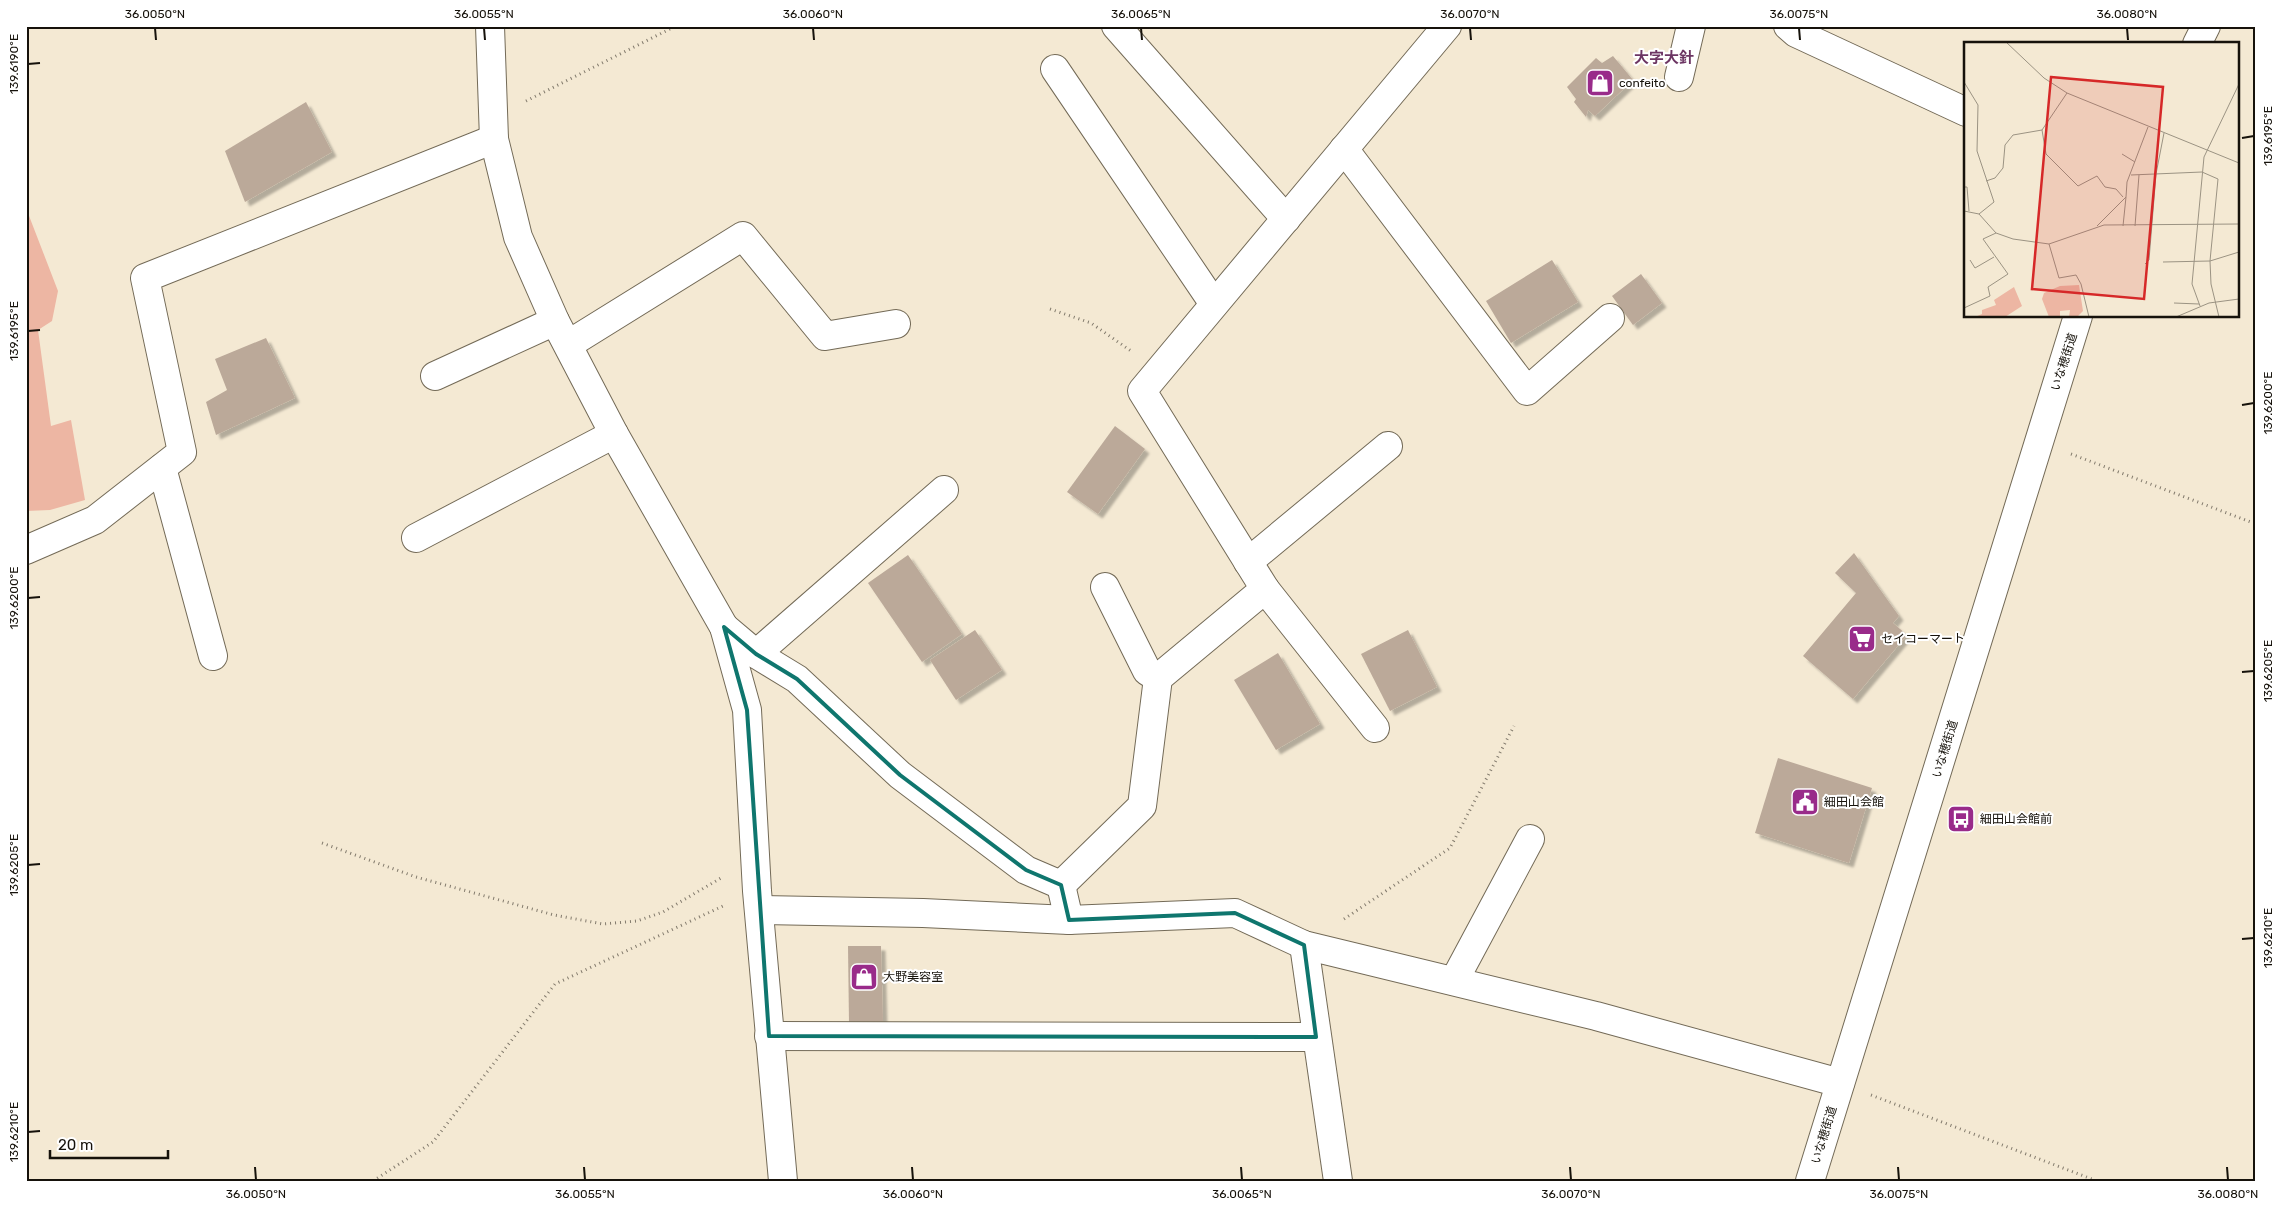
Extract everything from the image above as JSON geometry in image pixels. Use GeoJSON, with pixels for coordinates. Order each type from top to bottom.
{"type":"FeatureCollection","features":[{"type":"Feature","properties":{"kind":"street"},"geometry":{"type":"LineString","coordinates":[[490,26],[494,127],[518,236],[555,321],[569,344],[614,434],[724,627],[747,710],[769,1036],[783,1181]]}},
{"type":"Feature","properties":{"kind":"street"},"geometry":{"type":"LineString","coordinates":[[1116,26],[1286,219]]}},
{"type":"Feature","properties":{"kind":"street"},"geometry":{"type":"LineString","coordinates":[[1375,728],[1265,589],[1142,391],[1447,26]]}},
{"type":"Feature","properties":{"kind":"street"},"geometry":{"type":"LineString","coordinates":[[1679,77],[1692,26]]}},
{"type":"Feature","properties":{"kind":"street"},"geometry":{"type":"LineString","coordinates":[[1788,26],[1796,33],[1964,111]]}},
{"type":"Feature","properties":{"kind":"street"},"geometry":{"type":"LineString","coordinates":[[2198,42],[2206,26]]}},
{"type":"Feature","properties":{"kind":"street"},"geometry":{"type":"LineString","coordinates":[[1055,69],[1214,304]]}},
{"type":"Feature","properties":{"kind":"street"},"geometry":{"type":"LineString","coordinates":[[26,550],[95,520],[182,452],[145,278],[494,127]]}},
{"type":"Feature","properties":{"kind":"street"},"geometry":{"type":"LineString","coordinates":[[1344,149],[1527,391],[1610,318]]}},
{"type":"Feature","properties":{"kind":"street"},"geometry":{"type":"LineString","coordinates":[[569,344],[743,236],[825,336],[896,324]]}},
{"type":"Feature","properties":{"kind":"street","name":"いな穂街道"},"geometry":{"type":"LineString","coordinates":[[1810,1181],[1931,796],[2077,318]]}},
{"type":"Feature","properties":{"kind":"street"},"geometry":{"type":"LineString","coordinates":[[435,376],[555,321]]}},
{"type":"Feature","properties":{"kind":"street"},"geometry":{"type":"LineString","coordinates":[[416,538],[614,434]]}},
{"type":"Feature","properties":{"kind":"street"},"geometry":{"type":"LineString","coordinates":[[1248,562],[1388,446]]}},
{"type":"Feature","properties":{"kind":"street"},"geometry":{"type":"LineString","coordinates":[[162,468],[213,656]]}},
{"type":"Feature","properties":{"kind":"street"},"geometry":{"type":"LineString","coordinates":[[756,654],[944,490]]}},
{"type":"Feature","properties":{"kind":"street"},"geometry":{"type":"LineString","coordinates":[[1106,587],[1147,671],[1158,678]]}},
{"type":"Feature","properties":{"kind":"street"},"geometry":{"type":"LineString","coordinates":[[1060,884],[1142,806],[1158,678],[1265,589]]}},
{"type":"Feature","properties":{"kind":"street"},"geometry":{"type":"LineString","coordinates":[[724,627],[756,654],[797,679],[900,775],[1026,870],[1060,884]]}},
{"type":"Feature","properties":{"kind":"street"},"geometry":{"type":"LineString","coordinates":[[1454,982],[1530,839]]}},
{"type":"Feature","properties":{"kind":"street"},"geometry":{"type":"LineString","coordinates":[[1060,884],[1070,920]]}},
{"type":"Feature","properties":{"kind":"street"},"geometry":{"type":"LineString","coordinates":[[758,891],[923,913],[1070,920],[1235,913],[1304,945],[1596,1016],[1840,1083]]}},
{"type":"Feature","properties":{"kind":"street"},"geometry":{"type":"LineString","coordinates":[[1304,945],[1338,1181]]}},
{"type":"Feature","properties":{"kind":"street"},"geometry":{"type":"LineString","coordinates":[[769,1036],[1316,1037]]}},
{"type":"Feature","properties":{"kind":"path"},"geometry":{"type":"LineString","coordinates":[[494,127],[539,96],[676,26]]}},
{"type":"Feature","properties":{"kind":"path"},"geometry":{"type":"LineString","coordinates":[[1050,309],[1091,323],[1122,343],[1158,372]]}},
{"type":"Feature","properties":{"kind":"path"},"geometry":{"type":"LineString","coordinates":[[2038,442],[2256,524]]}},
{"type":"Feature","properties":{"kind":"path"},"geometry":{"type":"LineString","coordinates":[[1304,945],[1450,848],[1514,726]]}},
{"type":"Feature","properties":{"kind":"path"},"geometry":{"type":"LineString","coordinates":[[322,843],[416,877],[554,915],[603,924],[637,921],[663,912],[720,878],[758,891]]}},
{"type":"Feature","properties":{"kind":"path"},"geometry":{"type":"LineString","coordinates":[[373,1181],[433,1142],[555,984],[758,891]]}},
{"type":"Feature","properties":{"kind":"path"},"geometry":{"type":"LineString","coordinates":[[1840,1083],[2097,1181]]}},
{"type":"Feature","properties":{"kind":"highlighted area"},"geometry":{"type":"Polygon","coordinates":[[[724,627],[756,654],[797,679],[900,775],[1026,870],[1061,885],[1069,920],[1235,913],[1304,945],[1316,1037],[769,1036],[747,710],[724,627]]]}},
{"type":"Feature","properties":{"kind":"shaded area"},"geometry":{"type":"Polygon","coordinates":[[[26,208],[58,291],[52,321],[38,330],[51,426],[71,420],[85,500],[50,510],[26,511],[26,208]]]}},
{"type":"Feature","properties":{"kind":"building"},"geometry":{"type":"Polygon","coordinates":[[[1613,56],[1633,80],[1595,116],[1588,110],[1586,117],[1574,102],[1576,99],[1567,87],[1596,58],[1602,63],[1613,56]]]}},
{"type":"Feature","properties":{"kind":"building"},"geometry":{"type":"Polygon","coordinates":[[[306,102],[332,152],[245,202],[225,151],[306,102]]]}},
{"type":"Feature","properties":{"kind":"building"},"geometry":{"type":"Polygon","coordinates":[[[1552,260],[1578,302],[1511,343],[1486,301],[1552,260]]]}},
{"type":"Feature","properties":{"kind":"building"},"geometry":{"type":"Polygon","coordinates":[[[1641,274],[1662,303],[1633,325],[1612,296],[1641,274]]]}},
{"type":"Feature","properties":{"kind":"building"},"geometry":{"type":"Polygon","coordinates":[[[266,338],[295,398],[216,435],[206,402],[227,390],[215,359],[266,338]]]}},
{"type":"Feature","properties":{"kind":"building"},"geometry":{"type":"Polygon","coordinates":[[[1115,426],[1145,449],[1098,514],[1067,492],[1115,426]]]}},
{"type":"Feature","properties":{"kind":"building"},"geometry":{"type":"Polygon","coordinates":[[[1854,553],[1899,616],[1893,623],[1907,635],[1853,699],[1803,656],[1856,593],[1835,573],[1854,553]]]}},
{"type":"Feature","properties":{"kind":"building"},"geometry":{"type":"Polygon","coordinates":[[[908,555],[962,634],[922,662],[868,583],[908,555]]]}},
{"type":"Feature","properties":{"kind":"building"},"geometry":{"type":"Polygon","coordinates":[[[975,630],[1002,670],[956,700],[930,660],[975,630]]]}},
{"type":"Feature","properties":{"kind":"building"},"geometry":{"type":"Polygon","coordinates":[[[1408,630],[1437,687],[1390,711],[1361,654],[1408,630]]]}},
{"type":"Feature","properties":{"kind":"building"},"geometry":{"type":"Polygon","coordinates":[[[1278,653],[1320,724],[1276,750],[1234,680],[1278,653]]]}},
{"type":"Feature","properties":{"kind":"building"},"geometry":{"type":"Polygon","coordinates":[[[1778,758],[1872,788],[1849,863],[1755,833],[1778,758]]]}},
{"type":"Feature","properties":{"kind":"building"},"geometry":{"type":"Polygon","coordinates":[[[848,946],[881,946],[883,1022],[849,1023],[848,946]]]}},
{"type":"Feature","properties":{"kind":"place","name":"confeito"},"geometry":{"type":"Point","coordinates":[1600,83]}},
{"type":"Feature","properties":{"kind":"place","name":"セイコーマート"},"geometry":{"type":"Point","coordinates":[1862,639]}},
{"type":"Feature","properties":{"kind":"place","name":"細田山会館"},"geometry":{"type":"Point","coordinates":[1805,802]}},
{"type":"Feature","properties":{"kind":"place","name":"細田山会館前"},"geometry":{"type":"Point","coordinates":[1961,819]}},
{"type":"Feature","properties":{"kind":"place","name":"大野美容室"},"geometry":{"type":"Point","coordinates":[864,977]}},
{"type":"Feature","properties":{"kind":"district","name":"大字大針"},"geometry":{"type":"Point","coordinates":[1664,58]}}]}
